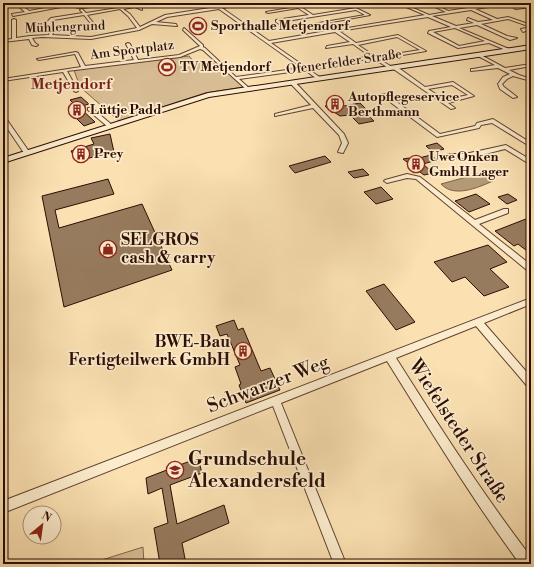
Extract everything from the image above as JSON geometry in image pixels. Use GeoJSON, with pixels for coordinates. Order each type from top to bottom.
{"type":"FeatureCollection","features":[{"type":"Feature","properties":{"kind":"street"},"geometry":{"type":"LineString","coordinates":[[3,5],[12,3]]}},
{"type":"Feature","properties":{"kind":"street"},"geometry":{"type":"LineString","coordinates":[[18,3],[28,12]]}},
{"type":"Feature","properties":{"kind":"street"},"geometry":{"type":"LineString","coordinates":[[13,15],[59,8],[53,3]]}},
{"type":"Feature","properties":{"kind":"street"},"geometry":{"type":"LineString","coordinates":[[208,3],[218,7],[319,78]]}},
{"type":"Feature","properties":{"kind":"street","name":"Mühlengrund"},"geometry":{"type":"LineString","coordinates":[[3,41],[50,36],[94,38],[139,29],[166,16],[248,3]]}},
{"type":"Feature","properties":{"kind":"street"},"geometry":{"type":"LineString","coordinates":[[292,3],[425,88],[453,108]]}},
{"type":"Feature","properties":{"kind":"street"},"geometry":{"type":"LineString","coordinates":[[268,12],[322,3]]}},
{"type":"Feature","properties":{"kind":"street"},"geometry":{"type":"LineString","coordinates":[[376,6],[394,3]]}},
{"type":"Feature","properties":{"kind":"street"},"geometry":{"type":"LineString","coordinates":[[399,3],[508,50]]}},
{"type":"Feature","properties":{"kind":"street"},"geometry":{"type":"LineString","coordinates":[[429,3],[448,12]]}},
{"type":"Feature","properties":{"kind":"street"},"geometry":{"type":"LineString","coordinates":[[466,3],[476,7]]}},
{"type":"Feature","properties":{"kind":"street"},"geometry":{"type":"LineString","coordinates":[[50,36],[53,29],[49,26],[49,20],[83,12],[121,9],[137,6],[141,9]]}},
{"type":"Feature","properties":{"kind":"street"},"geometry":{"type":"LineString","coordinates":[[268,42],[487,6]]}},
{"type":"Feature","properties":{"kind":"street"},"geometry":{"type":"LineString","coordinates":[[516,8],[531,6]]}},
{"type":"Feature","properties":{"kind":"street"},"geometry":{"type":"LineString","coordinates":[[469,8],[496,20]]}},
{"type":"Feature","properties":{"kind":"street"},"geometry":{"type":"LineString","coordinates":[[121,9],[129,15],[139,29]]}},
{"type":"Feature","properties":{"kind":"street"},"geometry":{"type":"LineString","coordinates":[[356,9],[368,15],[289,29],[277,21],[311,16],[356,9]]}},
{"type":"Feature","properties":{"kind":"street"},"geometry":{"type":"LineString","coordinates":[[83,12],[92,24]]}},
{"type":"Feature","properties":{"kind":"street"},"geometry":{"type":"LineString","coordinates":[[490,42],[458,47],[430,32],[510,18],[531,27]]}},
{"type":"Feature","properties":{"kind":"street"},"geometry":{"type":"LineString","coordinates":[[468,19],[508,37]]}},
{"type":"Feature","properties":{"kind":"street"},"geometry":{"type":"LineString","coordinates":[[14,20],[14,39]]}},
{"type":"Feature","properties":{"kind":"street"},"geometry":{"type":"LineString","coordinates":[[151,23],[175,25],[179,30]]}},
{"type":"Feature","properties":{"kind":"street"},"geometry":{"type":"LineString","coordinates":[[524,31],[522,30],[531,27]]}},
{"type":"Feature","properties":{"kind":"street"},"geometry":{"type":"LineString","coordinates":[[184,29],[202,46],[200,48],[204,49],[247,89]]}},
{"type":"Feature","properties":{"kind":"street"},"geometry":{"type":"LineString","coordinates":[[327,47],[398,36],[424,51],[334,64]]}},
{"type":"Feature","properties":{"kind":"street"},"geometry":{"type":"LineString","coordinates":[[30,37],[33,44],[36,45]]}},
{"type":"Feature","properties":{"kind":"street"},"geometry":{"type":"LineString","coordinates":[[128,44],[136,61]]}},
{"type":"Feature","properties":{"kind":"street","name":"Ofenerfelder Straße"},"geometry":{"type":"LineString","coordinates":[[3,162],[201,97],[531,47]]}},
{"type":"Feature","properties":{"kind":"street","name":"Am Sportplatz"},"geometry":{"type":"LineString","coordinates":[[3,80],[64,70],[180,56],[200,48]]}},
{"type":"Feature","properties":{"kind":"street"},"geometry":{"type":"LineString","coordinates":[[46,58],[75,51],[83,68]]}},
{"type":"Feature","properties":{"kind":"street"},"geometry":{"type":"LineString","coordinates":[[479,55],[514,74],[531,80]]}},
{"type":"Feature","properties":{"kind":"street"},"geometry":{"type":"LineString","coordinates":[[505,69],[531,65]]}},
{"type":"Feature","properties":{"kind":"street"},"geometry":{"type":"LineString","coordinates":[[473,70],[500,66]]}},
{"type":"Feature","properties":{"kind":"street"},"geometry":{"type":"LineString","coordinates":[[236,78],[305,69]]}},
{"type":"Feature","properties":{"kind":"street"},"geometry":{"type":"LineString","coordinates":[[64,70],[76,91]]}},
{"type":"Feature","properties":{"kind":"street"},"geometry":{"type":"LineString","coordinates":[[514,74],[505,78],[500,84],[502,88],[515,97]]}},
{"type":"Feature","properties":{"kind":"street"},"geometry":{"type":"LineString","coordinates":[[292,82],[342,135],[345,143],[341,152]]}},
{"type":"Feature","properties":{"kind":"street"},"geometry":{"type":"LineString","coordinates":[[425,88],[453,83],[472,96],[444,102]]}},
{"type":"Feature","properties":{"kind":"street"},"geometry":{"type":"LineString","coordinates":[[384,95],[439,136],[477,127],[479,124],[493,121],[531,145]]}},
{"type":"Feature","properties":{"kind":"street"},"geometry":{"type":"LineString","coordinates":[[277,115],[314,106]]}},
{"type":"Feature","properties":{"kind":"street"},"geometry":{"type":"LineString","coordinates":[[90,109],[110,126]]}},
{"type":"Feature","properties":{"kind":"street"},"geometry":{"type":"LineString","coordinates":[[3,118],[27,154]]}},
{"type":"Feature","properties":{"kind":"street"},"geometry":{"type":"LineString","coordinates":[[448,156],[465,156],[506,147],[531,163]]}},
{"type":"Feature","properties":{"kind":"street"},"geometry":{"type":"LineString","coordinates":[[387,181],[407,176],[418,178],[531,269]]}},
{"type":"Feature","properties":{"kind":"street"},"geometry":{"type":"LineString","coordinates":[[475,224],[506,211]]}},
{"type":"Feature","properties":{"kind":"street","name":"Schwarzer Weg"},"geometry":{"type":"LineString","coordinates":[[3,507],[219,422],[276,402],[531,301]]}},
{"type":"Feature","properties":{"kind":"street"},"geometry":{"type":"LineString","coordinates":[[478,322],[531,384]]}},
{"type":"Feature","properties":{"kind":"street","name":"Wiefelsteder Straße"},"geometry":{"type":"LineString","coordinates":[[390,356],[452,457],[495,520],[528,564]]}},
{"type":"Feature","properties":{"kind":"street"},"geometry":{"type":"LineString","coordinates":[[276,402],[340,564]]}},
{"type":"Feature","properties":{"kind":"street","name":"Schwarzer Weg"},"geometry":{"type":"LineString","coordinates":[[3,513],[18,502]]}},
{"type":"Feature","properties":{"kind":"shaded area"},"geometry":{"type":"Polygon","coordinates":[[[69,3],[121,3],[81,9],[76,8],[69,3]]]}},
{"type":"Feature","properties":{"kind":"shaded area"},"geometry":{"type":"Polygon","coordinates":[[[189,56],[195,63],[216,61],[243,87],[205,93],[119,121],[80,87],[74,70],[189,56]]]}},
{"type":"Feature","properties":{"kind":"shaded area"},"geometry":{"type":"Polygon","coordinates":[[[485,172],[494,179],[493,181],[473,189],[459,191],[452,190],[441,184],[485,172]]]}},
{"type":"Feature","properties":{"kind":"shaded area"},"geometry":{"type":"Polygon","coordinates":[[[143,547],[144,564],[89,564],[143,547]]]}},
{"type":"Feature","properties":{"kind":"building","name":"Lüttje Padd"},"geometry":{"type":"Polygon","coordinates":[[[81,97],[89,104],[79,107],[95,122],[84,126],[72,114],[75,113],[68,107],[75,105],[70,100],[81,97]]]}},
{"type":"Feature","properties":{"kind":"building"},"geometry":{"type":"Polygon","coordinates":[[[337,100],[344,106],[360,103],[368,111],[364,112],[374,121],[359,124],[350,115],[340,116],[334,112],[331,112],[325,106],[329,105],[327,102],[337,100]]]}},
{"type":"Feature","properties":{"kind":"building"},"geometry":{"type":"Polygon","coordinates":[[[110,134],[114,152],[77,161],[71,151],[94,144],[91,138],[110,134]]]}},
{"type":"Feature","properties":{"kind":"building"},"geometry":{"type":"Polygon","coordinates":[[[437,143],[444,149],[433,152],[426,146],[437,143]]]}},
{"type":"Feature","properties":{"kind":"building","name":"Uwe Onken GmbH Lager"},"geometry":{"type":"Polygon","coordinates":[[[431,155],[437,160],[423,164],[433,173],[424,175],[403,159],[409,158],[411,160],[431,155]]]}},
{"type":"Feature","properties":{"kind":"building"},"geometry":{"type":"Polygon","coordinates":[[[325,156],[331,162],[295,173],[289,166],[325,156]]]}},
{"type":"Feature","properties":{"kind":"building"},"geometry":{"type":"Polygon","coordinates":[[[363,169],[369,175],[354,178],[348,172],[363,169]]]}},
{"type":"Feature","properties":{"kind":"building","name":"SELGROS cash & carry"},"geometry":{"type":"Polygon","coordinates":[[[108,179],[114,194],[55,210],[59,228],[142,204],[172,270],[64,307],[42,196],[108,179]]]}},
{"type":"Feature","properties":{"kind":"building"},"geometry":{"type":"Polygon","coordinates":[[[381,187],[393,199],[376,204],[364,192],[381,187]]]}},
{"type":"Feature","properties":{"kind":"building"},"geometry":{"type":"Polygon","coordinates":[[[476,194],[490,204],[469,212],[455,201],[476,194]]]}},
{"type":"Feature","properties":{"kind":"building"},"geometry":{"type":"Polygon","coordinates":[[[508,194],[517,200],[507,204],[498,197],[508,194]]]}},
{"type":"Feature","properties":{"kind":"building"},"geometry":{"type":"Polygon","coordinates":[[[531,217],[531,254],[518,244],[514,246],[495,231],[531,217]]]}},
{"type":"Feature","properties":{"kind":"building"},"geometry":{"type":"Polygon","coordinates":[[[488,245],[507,262],[490,269],[509,287],[484,296],[465,277],[452,282],[434,262],[488,245]]]}},
{"type":"Feature","properties":{"kind":"building"},"geometry":{"type":"Polygon","coordinates":[[[384,284],[415,322],[396,330],[366,291],[384,284]]]}},
{"type":"Feature","properties":{"kind":"building","name":"BWE-Bau Fertigteilwerk GmbH"},"geometry":{"type":"Polygon","coordinates":[[[234,320],[238,330],[243,328],[261,371],[270,368],[280,390],[246,403],[239,385],[241,384],[235,367],[240,365],[227,334],[220,336],[216,326],[234,320]]]}},
{"type":"Feature","properties":{"kind":"building","name":"Grundschule Alexandersfeld"},"geometry":{"type":"Polygon","coordinates":[[[198,458],[202,473],[170,485],[177,524],[224,505],[229,523],[182,543],[186,564],[160,564],[154,528],[168,523],[162,488],[148,494],[146,478],[198,458]]]}},
{"type":"Feature","properties":{"kind":"waterway"},"geometry":{"type":"LineString","coordinates":[[71,3],[76,8]]}},
{"type":"Feature","properties":{"kind":"place","name":"Sporthalle Metjendorf"},"geometry":{"type":"Point","coordinates":[198,26]}},
{"type":"Feature","properties":{"kind":"place","name":"TV Metjendorf"},"geometry":{"type":"Point","coordinates":[167,67]}},
{"type":"Feature","properties":{"kind":"place","name":"Autopflegeservice Berthmann"},"geometry":{"type":"Point","coordinates":[335,104]}},
{"type":"Feature","properties":{"kind":"place","name":"Lüttje Padd"},"geometry":{"type":"Point","coordinates":[77,110]}},
{"type":"Feature","properties":{"kind":"place","name":"Prey"},"geometry":{"type":"Point","coordinates":[81,154]}},
{"type":"Feature","properties":{"kind":"place","name":"Uwe Onken GmbH Lager"},"geometry":{"type":"Point","coordinates":[416,164]}},
{"type":"Feature","properties":{"kind":"place","name":"SELGROS cash & carry"},"geometry":{"type":"Point","coordinates":[108,249]}},
{"type":"Feature","properties":{"kind":"place","name":"BWE-Bau Fertigteilwerk GmbH"},"geometry":{"type":"Point","coordinates":[243,351]}},
{"type":"Feature","properties":{"kind":"place","name":"Grundschule Alexandersfeld"},"geometry":{"type":"Point","coordinates":[175,470]}},
{"type":"Feature","properties":{"kind":"district","name":"Metjendorf"},"geometry":{"type":"Point","coordinates":[71,84]}}]}
